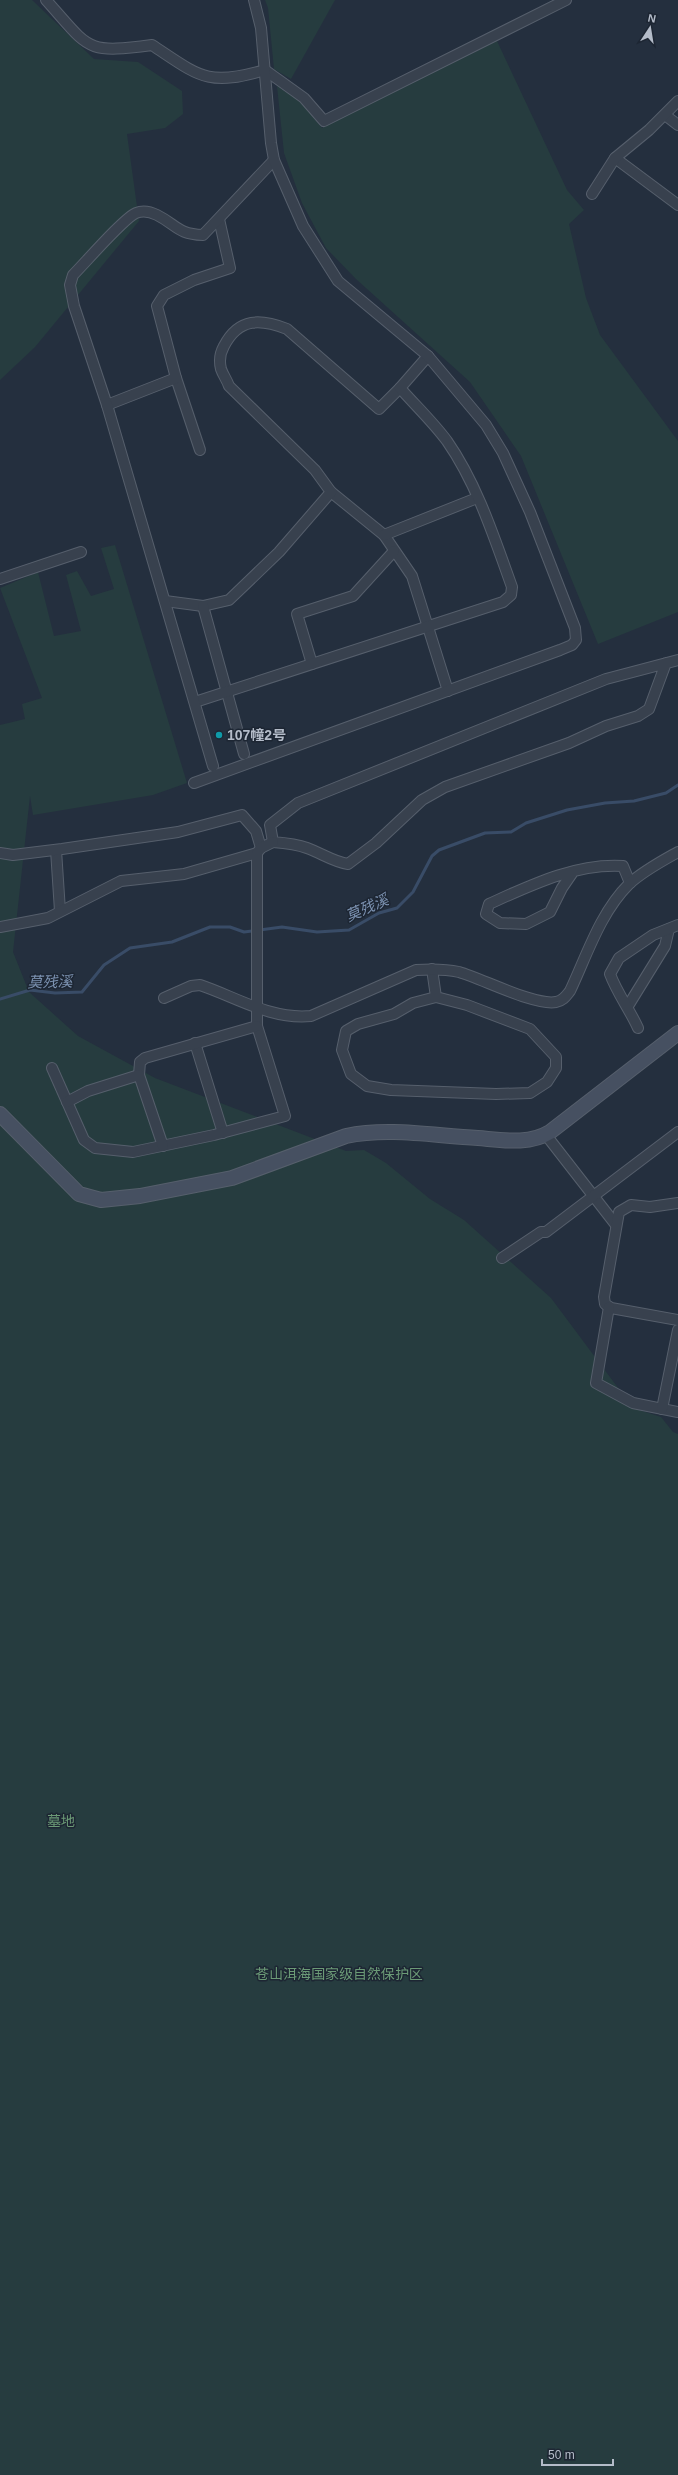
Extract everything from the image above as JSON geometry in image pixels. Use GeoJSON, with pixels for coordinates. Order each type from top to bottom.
{"type":"FeatureCollection","features":[{"type":"Feature","properties":{"kind":"street"},"geometry":{"type":"LineString","coordinates":[[46,0],[82,41],[92,47],[113,50],[152,45],[192,72],[213,78],[233,77],[265,70],[304,98],[324,121],[566,0]]}},
{"type":"Feature","properties":{"kind":"street"},"geometry":{"type":"LineString","coordinates":[[194,783],[572,645],[576,640],[576,634],[532,519],[503,453],[486,425],[428,356],[338,281],[303,226],[274,160],[261,28],[254,0]]}},
{"type":"Feature","properties":{"kind":"street"},"geometry":{"type":"LineString","coordinates":[[592,194],[600,178],[615,158],[665,115],[678,100]]}},
{"type":"Feature","properties":{"kind":"street"},"geometry":{"type":"LineString","coordinates":[[665,115],[678,125]]}},
{"type":"Feature","properties":{"kind":"street"},"geometry":{"type":"LineString","coordinates":[[615,158],[678,205]]}},
{"type":"Feature","properties":{"kind":"street"},"geometry":{"type":"LineString","coordinates":[[213,766],[107,405],[74,306],[70,286],[73,275],[126,221],[136,213],[150,211],[164,218],[179,231],[190,235],[203,235],[274,160]]}},
{"type":"Feature","properties":{"kind":"street"},"geometry":{"type":"LineString","coordinates":[[200,450],[176,378],[157,306],[164,295],[194,280],[230,268],[219,219]]}},
{"type":"Feature","properties":{"kind":"street"},"geometry":{"type":"LineString","coordinates":[[428,356],[379,409],[287,329],[270,322],[254,322],[243,325],[230,335],[220,353],[221,368],[229,386],[315,470],[331,492],[384,535],[412,576],[448,691]]}},
{"type":"Feature","properties":{"kind":"street"},"geometry":{"type":"LineString","coordinates":[[107,405],[176,378]]}},
{"type":"Feature","properties":{"kind":"street"},"geometry":{"type":"LineString","coordinates":[[194,702],[503,602],[511,596],[512,587],[477,498],[446,441],[400,388]]}},
{"type":"Feature","properties":{"kind":"street"},"geometry":{"type":"LineString","coordinates":[[165,601],[203,606],[229,600],[279,552],[331,492]]}},
{"type":"Feature","properties":{"kind":"street"},"geometry":{"type":"LineString","coordinates":[[384,535],[477,498]]}},
{"type":"Feature","properties":{"kind":"street"},"geometry":{"type":"LineString","coordinates":[[312,664],[298,614],[353,596],[394,551]]}},
{"type":"Feature","properties":{"kind":"street"},"geometry":{"type":"LineString","coordinates":[[0,579],[81,552]]}},
{"type":"Feature","properties":{"kind":"street"},"geometry":{"type":"LineString","coordinates":[[203,606],[244,754]]}},
{"type":"Feature","properties":{"kind":"street"},"geometry":{"type":"LineString","coordinates":[[256,831],[270,825],[298,802],[358,777],[606,679],[678,660]]}},
{"type":"Feature","properties":{"kind":"street"},"geometry":{"type":"LineString","coordinates":[[0,927],[30,923],[60,911],[121,881],[184,874],[259,850],[273,842],[291,843],[307,848],[341,863],[348,864],[376,843],[422,800],[445,787],[569,743],[606,726],[638,716],[649,709],[666,663]]}},
{"type":"Feature","properties":{"kind":"street"},"geometry":{"type":"LineString","coordinates":[[0,853],[13,855],[56,850],[178,832],[242,815],[256,831],[259,850],[256,937],[258,1008],[257,1026],[285,1116],[223,1133],[133,1152],[92,1146],[84,1140],[52,1068]]}},
{"type":"Feature","properties":{"kind":"street"},"geometry":{"type":"LineString","coordinates":[[270,825],[273,842]]}},
{"type":"Feature","properties":{"kind":"street"},"geometry":{"type":"LineString","coordinates":[[56,850],[60,911]]}},
{"type":"Feature","properties":{"kind":"street"},"geometry":{"type":"LineString","coordinates":[[164,998],[191,986],[200,986],[258,1008],[288,1016],[311,1016],[416,970],[432,969],[459,972],[535,1000],[557,1002],[564,998],[570,991],[601,923],[630,883],[678,852]]}},
{"type":"Feature","properties":{"kind":"street"},"geometry":{"type":"LineString","coordinates":[[573,872],[562,888],[550,912],[526,924],[500,923],[486,914],[489,904],[546,878],[604,865],[622,866],[630,883]]}},
{"type":"Feature","properties":{"kind":"street"},"geometry":{"type":"LineString","coordinates":[[638,1028],[628,1006],[616,989],[610,974],[620,958],[653,935],[674,927]]}},
{"type":"Feature","properties":{"kind":"street"},"geometry":{"type":"LineString","coordinates":[[628,1006],[665,946],[674,927]]}},
{"type":"Feature","properties":{"kind":"street"},"geometry":{"type":"LineString","coordinates":[[432,969],[436,997]]}},
{"type":"Feature","properties":{"kind":"street"},"geometry":{"type":"LineString","coordinates":[[436,997],[467,1005],[530,1030],[556,1056],[556,1068],[547,1082],[530,1092],[496,1094],[391,1090],[367,1086],[351,1074],[342,1050],[346,1031],[358,1024],[394,1014],[413,1003],[436,997]]}},
{"type":"Feature","properties":{"kind":"street"},"geometry":{"type":"LineString","coordinates":[[163,1146],[139,1075],[140,1062],[145,1058],[257,1026]]}},
{"type":"Feature","properties":{"kind":"street"},"geometry":{"type":"LineString","coordinates":[[0,1114],[79,1194],[100,1200],[140,1196],[232,1178],[346,1136],[382,1132],[524,1140],[546,1135],[678,1033]]}},
{"type":"Feature","properties":{"kind":"street"},"geometry":{"type":"LineString","coordinates":[[195,1044],[223,1133]]}},
{"type":"Feature","properties":{"kind":"street"},"geometry":{"type":"LineString","coordinates":[[67,1102],[88,1092],[139,1075]]}},
{"type":"Feature","properties":{"kind":"street"},"geometry":{"type":"LineString","coordinates":[[502,1258],[542,1232],[546,1232],[678,1132]]}},
{"type":"Feature","properties":{"kind":"street"},"geometry":{"type":"LineString","coordinates":[[546,1135],[616,1225]]}},
{"type":"Feature","properties":{"kind":"street"},"geometry":{"type":"LineString","coordinates":[[678,1203],[650,1207],[627,1206],[619,1212],[604,1297],[605,1304],[610,1307],[678,1320]]}},
{"type":"Feature","properties":{"kind":"street"},"geometry":{"type":"LineString","coordinates":[[610,1307],[596,1383],[624,1400],[678,1412]]}},
{"type":"Feature","properties":{"kind":"street"},"geometry":{"type":"LineString","coordinates":[[662,1409],[678,1330]]}},
{"type":"Feature","properties":{"kind":"green space"},"geometry":{"type":"Polygon","coordinates":[[[0,0],[32,0],[94,59],[138,62],[182,91],[183,114],[165,128],[127,134],[139,221],[35,347],[0,380],[0,0]]]}},
{"type":"Feature","properties":{"kind":"green space"},"geometry":{"type":"Polygon","coordinates":[[[265,0],[335,0],[291,79],[274,69],[268,8],[265,0]]]}},
{"type":"Feature","properties":{"kind":"green space"},"geometry":{"type":"Polygon","coordinates":[[[497,41],[567,190],[584,210],[569,224],[586,298],[600,335],[678,441],[678,612],[598,644],[521,456],[470,382],[356,279],[326,248],[302,203],[284,153],[277,86],[300,101],[322,128],[497,41]]]}},
{"type":"Feature","properties":{"kind":"green space","name":"苍山洱海国家级自然保护区"},"geometry":{"type":"Polygon","coordinates":[[[115,545],[187,783],[153,795],[33,815],[30,796],[13,952],[29,992],[78,1036],[155,1078],[346,1151],[364,1150],[386,1163],[430,1199],[464,1220],[551,1298],[633,1408],[661,1417],[673,1432],[678,1434],[678,2475],[0,2475],[0,725],[25,719],[22,704],[42,698],[0,588],[38,572],[54,636],[81,631],[66,575],[77,571],[91,596],[114,589],[101,548],[115,545]]]}},
{"type":"Feature","properties":{"kind":"waterway","name":"莫残溪"},"geometry":{"type":"LineString","coordinates":[[0,999],[30,990],[55,993],[82,992],[104,965],[130,948],[172,942],[210,927],[230,927],[244,932],[282,927],[317,932],[349,930],[379,913],[397,908],[413,892],[432,856],[439,850],[485,833],[511,832],[526,823],[567,810],[605,803],[634,801],[666,793],[678,785]]}},
{"type":"Feature","properties":{"kind":"place","name":"107幢2号"},"geometry":{"type":"Point","coordinates":[219,735]}},
{"type":"Feature","properties":{"kind":"park label","name":"墓地"},"geometry":{"type":"Point","coordinates":[61,1821]}}]}
